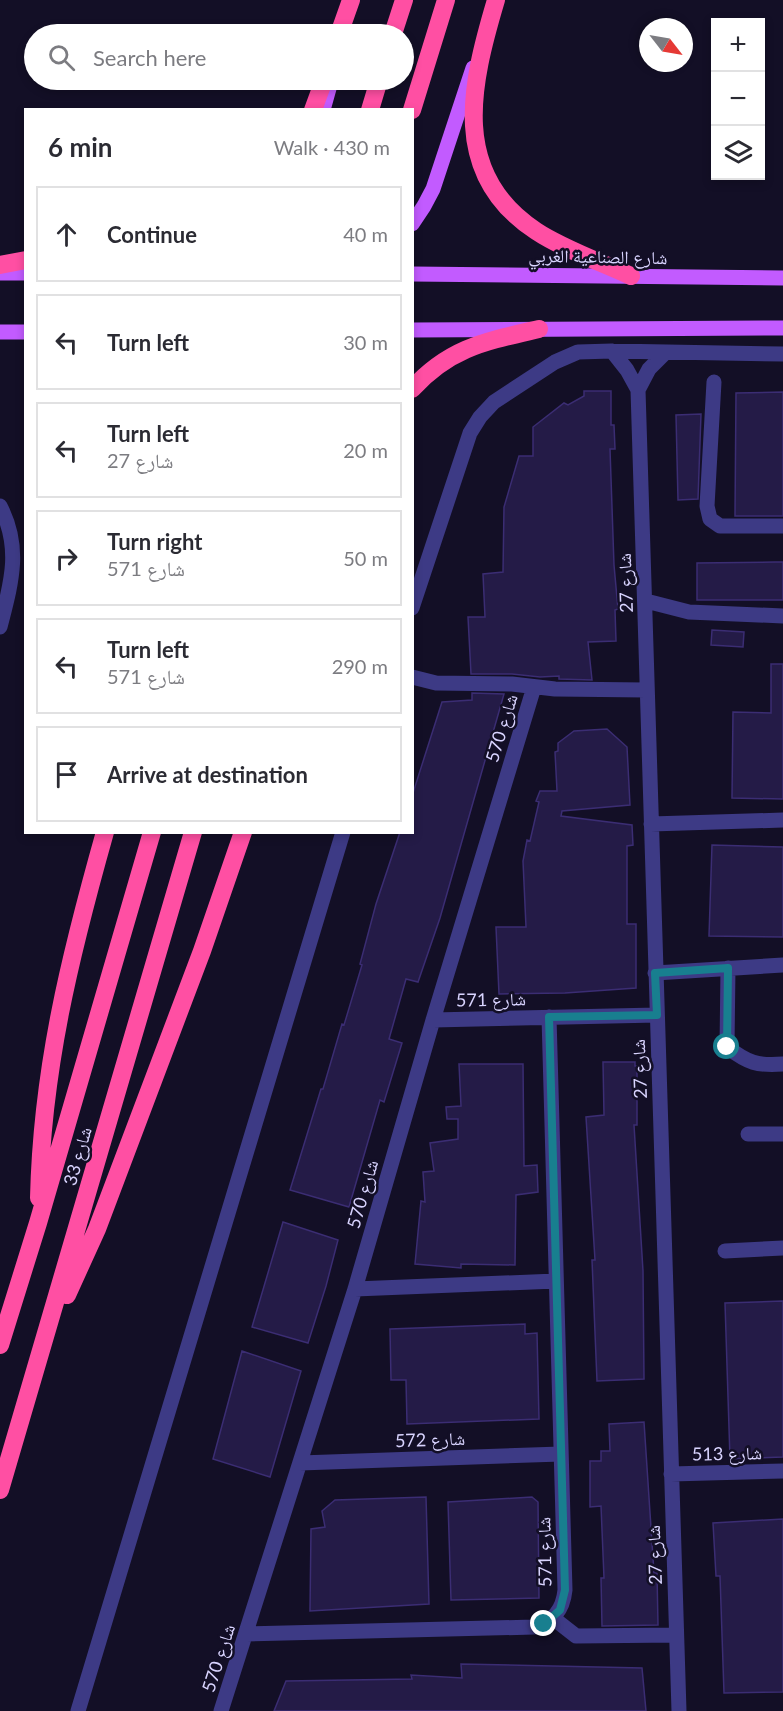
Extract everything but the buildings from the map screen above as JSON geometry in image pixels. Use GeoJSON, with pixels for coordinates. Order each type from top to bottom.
{"type":"FeatureCollection","features":[{"type":"Feature","properties":{"kind":"highway"},"geometry":{"type":"LineString","coordinates":[[344,24],[351,0]]}},
{"type":"Feature","properties":{"kind":"highway"},"geometry":{"type":"LineString","coordinates":[[396,24],[404,0]]}},
{"type":"Feature","properties":{"kind":"highway"},"geometry":{"type":"LineString","coordinates":[[413,108],[446,0]]}},
{"type":"Feature","properties":{"kind":"highway"},"geometry":{"type":"LineString","coordinates":[[495,5],[475,88],[472,124],[475,146],[492,187],[504,204],[520,220],[538,233],[631,276]]}},
{"type":"Feature","properties":{"kind":"highway"},"geometry":{"type":"LineString","coordinates":[[314,108],[320,90]]}},
{"type":"Feature","properties":{"kind":"highway"},"geometry":{"type":"LineString","coordinates":[[371,108],[376,90]]}},
{"type":"Feature","properties":{"kind":"highway"},"geometry":{"type":"LineString","coordinates":[[0,265],[24,260]]}},
{"type":"Feature","properties":{"kind":"highway"},"geometry":{"type":"LineString","coordinates":[[414,387],[435,368],[466,349],[483,342],[539,329]]}},
{"type":"Feature","properties":{"kind":"highway"},"geometry":{"type":"LineString","coordinates":[[39,1223],[42,1137],[54,1041],[70,960],[104,834]]}},
{"type":"Feature","properties":{"kind":"highway","name":"شارع 33"},"geometry":{"type":"LineString","coordinates":[[0,1346],[39,1223],[151,834]]}},
{"type":"Feature","properties":{"kind":"highway","name":"شارع 33"},"geometry":{"type":"LineString","coordinates":[[0,1490],[192,834]]}},
{"type":"Feature","properties":{"kind":"highway"},"geometry":{"type":"LineString","coordinates":[[49,1325],[75,1278],[97,1229],[202,951],[242,834]]}},
{"type":"Feature","properties":{"kind":"main road"},"geometry":{"type":"LineString","coordinates":[[414,221],[433,189],[495,5]]}},
{"type":"Feature","properties":{"kind":"main road"},"geometry":{"type":"LineString","coordinates":[[324,108],[329,90]]}},
{"type":"Feature","properties":{"kind":"main road"},"geometry":{"type":"LineString","coordinates":[[0,273],[24,273]]}},
{"type":"Feature","properties":{"kind":"main road","name":"شارع الصناعية الغربي"},"geometry":{"type":"LineString","coordinates":[[414,274],[783,278]]}},
{"type":"Feature","properties":{"kind":"main road"},"geometry":{"type":"LineString","coordinates":[[414,330],[783,328]]}},
{"type":"Feature","properties":{"kind":"main road"},"geometry":{"type":"LineString","coordinates":[[0,332],[24,332]]}},
{"type":"Feature","properties":{"kind":"street","name":"شارع 27"},"geometry":{"type":"LineString","coordinates":[[612,351],[627,370],[638,390],[679,1711]]}},
{"type":"Feature","properties":{"kind":"street"},"geometry":{"type":"LineString","coordinates":[[414,602],[470,433],[480,417],[494,402],[562,358],[578,352],[783,354]]}},
{"type":"Feature","properties":{"kind":"street"},"geometry":{"type":"LineString","coordinates":[[638,390],[649,369],[665,353]]}},
{"type":"Feature","properties":{"kind":"street"},"geometry":{"type":"LineString","coordinates":[[714,382],[707,506],[710,519],[720,526],[783,526]]}},
{"type":"Feature","properties":{"kind":"street"},"geometry":{"type":"LineString","coordinates":[[0,506],[12,538],[14,561],[11,584],[0,627]]}},
{"type":"Feature","properties":{"kind":"street"},"geometry":{"type":"LineString","coordinates":[[646,601],[674,609],[704,613],[783,616]]}},
{"type":"Feature","properties":{"kind":"street","name":"شارع 570"},"geometry":{"type":"LineString","coordinates":[[414,677],[436,683],[512,684],[555,689],[646,690]]}},
{"type":"Feature","properties":{"kind":"street","name":"شارع 570"},"geometry":{"type":"LineString","coordinates":[[221,1711],[355,1289],[433,1020],[534,687]]}},
{"type":"Feature","properties":{"kind":"street"},"geometry":{"type":"LineString","coordinates":[[651,824],[783,820]]}},
{"type":"Feature","properties":{"kind":"street"},"geometry":{"type":"LineString","coordinates":[[78,1711],[342,834]]}},
{"type":"Feature","properties":{"kind":"street"},"geometry":{"type":"LineString","coordinates":[[655,973],[783,965]]}},
{"type":"Feature","properties":{"kind":"street"},"geometry":{"type":"LineString","coordinates":[[728,968],[727,1047],[743,1059],[760,1066],[783,1064]]}},
{"type":"Feature","properties":{"kind":"street","name":"شارع 571"},"geometry":{"type":"LineString","coordinates":[[433,1020],[657,1015]]}},
{"type":"Feature","properties":{"kind":"street","name":"شارع 571"},"geometry":{"type":"LineString","coordinates":[[549,1017],[565,1590],[560,1610],[553,1618]]}},
{"type":"Feature","properties":{"kind":"street"},"geometry":{"type":"LineString","coordinates":[[748,1134],[783,1134]]}},
{"type":"Feature","properties":{"kind":"street"},"geometry":{"type":"LineString","coordinates":[[725,1251],[783,1248]]}},
{"type":"Feature","properties":{"kind":"street"},"geometry":{"type":"LineString","coordinates":[[355,1289],[556,1281]]}},
{"type":"Feature","properties":{"kind":"street","name":"شارع 572"},"geometry":{"type":"LineString","coordinates":[[300,1463],[561,1455]]}},
{"type":"Feature","properties":{"kind":"street","name":"شارع 513"},"geometry":{"type":"LineString","coordinates":[[671,1474],[783,1471]]}},
{"type":"Feature","properties":{"kind":"street"},"geometry":{"type":"LineString","coordinates":[[247,1634],[534,1627],[553,1618],[576,1636],[676,1635]]}},
{"type":"Feature","properties":{"kind":"route"},"geometry":{"type":"LineString","coordinates":[[544,1624],[560,1610],[565,1590],[549,1017],[657,1015],[655,973],[728,968],[727,1047]]}}]}
